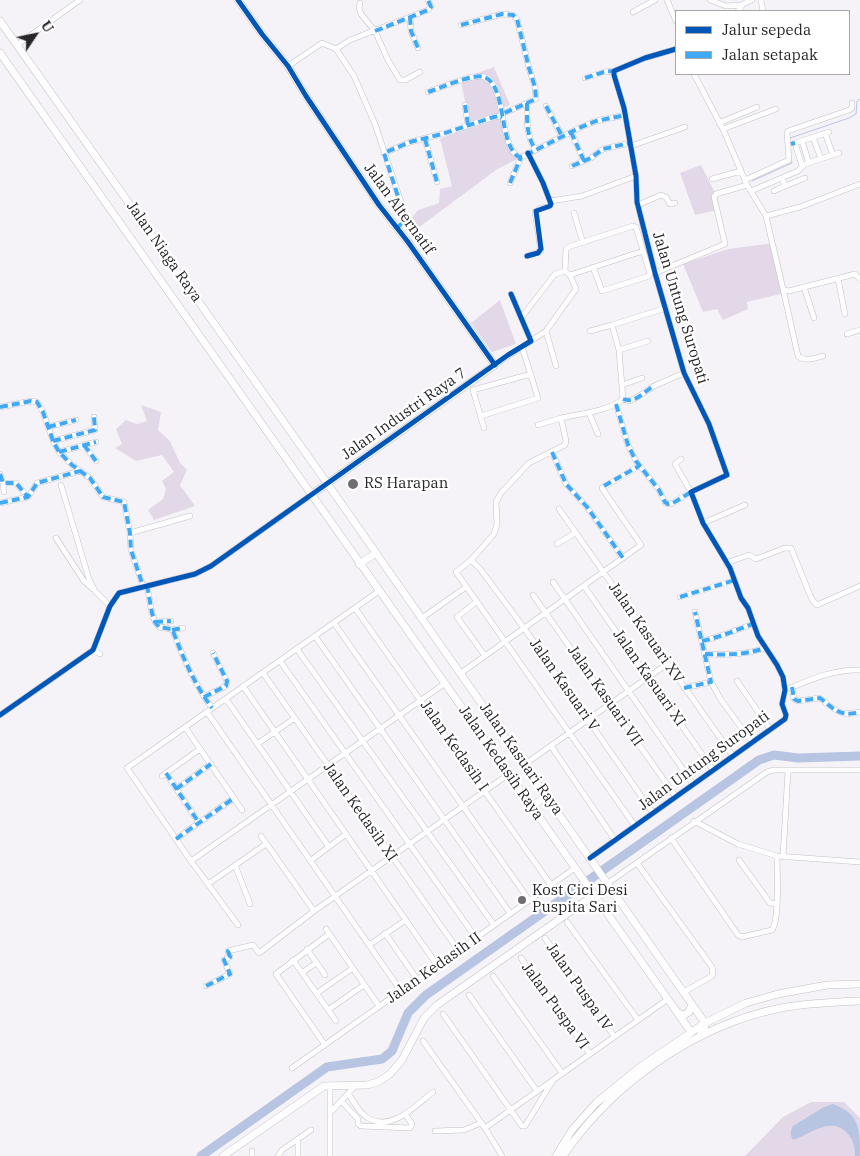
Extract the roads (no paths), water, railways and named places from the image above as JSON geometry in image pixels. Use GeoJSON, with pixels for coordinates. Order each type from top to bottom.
{"type":"FeatureCollection","features":[{"type":"Feature","properties":{"kind":"main road","name":"Jalan Alternatif"},"geometry":{"type":"LineString","coordinates":[[238,0],[288,66],[379,205],[495,365]]}},
{"type":"Feature","properties":{"kind":"main road","name":"Jalan Niaga Raya"},"geometry":{"type":"LineString","coordinates":[[0,21],[327,483]]}},
{"type":"Feature","properties":{"kind":"main road","name":"Jalan Niaga Raya"},"geometry":{"type":"LineString","coordinates":[[0,53],[3,62],[311,495]]}},
{"type":"Feature","properties":{"kind":"main road","name":"Jalan Industri Raya 7"},"geometry":{"type":"LineString","coordinates":[[311,495],[495,365]]}},
{"type":"Feature","properties":{"kind":"main road","name":"Jalan Kasuari Raya"},"geometry":{"type":"LineString","coordinates":[[327,483],[705,1023]]}},
{"type":"Feature","properties":{"kind":"main road","name":"Jalan Kedasih Raya"},"geometry":{"type":"LineString","coordinates":[[311,495],[691,1032]]}},
{"type":"Feature","properties":{"kind":"main road"},"geometry":{"type":"LineString","coordinates":[[360,564],[376,553]]}},
{"type":"Feature","properties":{"kind":"main road"},"geometry":{"type":"LineString","coordinates":[[532,806],[547,796]]}},
{"type":"Feature","properties":{"kind":"main road"},"geometry":{"type":"LineString","coordinates":[[223,1156],[319,1089],[330,1085],[367,1085],[378,1082],[390,1074],[402,1060],[424,1018],[437,1005],[593,893]]}},
{"type":"Feature","properties":{"kind":"main road"},"geometry":{"type":"LineString","coordinates":[[556,1156],[572,1130],[596,1103],[640,1067],[705,1023],[746,1003],[778,994],[827,985],[860,984]]}},
{"type":"Feature","properties":{"kind":"main road"},"geometry":{"type":"LineString","coordinates":[[563,1156],[579,1132],[603,1106],[645,1071],[697,1038],[726,1024],[779,1008],[809,1003],[860,1001]]}},
{"type":"Feature","properties":{"kind":"main road"},"geometry":{"type":"LineString","coordinates":[[678,1013],[684,1014],[689,1012],[692,1004]]}},
{"type":"Feature","properties":{"kind":"main road"},"geometry":{"type":"LineString","coordinates":[[697,1038],[704,1030],[705,1023]]}},
{"type":"Feature","properties":{"kind":"street"},"geometry":{"type":"LineString","coordinates":[[17,45],[80,0]]}},
{"type":"Feature","properties":{"kind":"street"},"geometry":{"type":"LineString","coordinates":[[288,66],[321,43],[336,49],[350,40],[428,10],[431,7],[428,0]]}},
{"type":"Feature","properties":{"kind":"street"},"geometry":{"type":"LineString","coordinates":[[633,12],[655,0]]}},
{"type":"Feature","properties":{"kind":"street"},"geometry":{"type":"LineString","coordinates":[[667,0],[675,19]]}},
{"type":"Feature","properties":{"kind":"street"},"geometry":{"type":"LineString","coordinates":[[710,0],[726,6],[741,5],[752,0]]}},
{"type":"Feature","properties":{"kind":"street"},"geometry":{"type":"LineString","coordinates":[[360,3],[361,14],[375,31],[388,60],[400,80],[420,72]]}},
{"type":"Feature","properties":{"kind":"street"},"geometry":{"type":"LineString","coordinates":[[738,10],[741,5]]}},
{"type":"Feature","properties":{"kind":"street"},"geometry":{"type":"LineString","coordinates":[[461,24],[502,14],[515,16],[520,28],[536,92],[536,99],[527,103],[528,131],[531,143],[535,149]]}},
{"type":"Feature","properties":{"kind":"street"},"geometry":{"type":"LineString","coordinates":[[410,17],[411,30],[418,48]]}},
{"type":"Feature","properties":{"kind":"street","name":"Jalan Alternatif"},"geometry":{"type":"LineString","coordinates":[[336,49],[354,76],[375,124],[384,153],[410,142],[502,116],[527,103]]}},
{"type":"Feature","properties":{"kind":"street"},"geometry":{"type":"LineString","coordinates":[[586,78],[614,71],[645,58],[675,49]]}},
{"type":"Feature","properties":{"kind":"street","name":"Jalan Untung Suropati"},"geometry":{"type":"LineString","coordinates":[[591,859],[785,719],[786,715],[782,704],[785,690],[777,665],[765,648],[753,624],[735,580],[703,522],[691,492],[727,474],[709,424],[684,373],[655,273],[638,205],[636,176],[626,115],[614,71]]}},
{"type":"Feature","properties":{"kind":"street"},"geometry":{"type":"LineString","coordinates":[[695,75],[723,129],[746,183],[766,216],[798,356],[806,360],[823,356]]}},
{"type":"Feature","properties":{"kind":"street"},"geometry":{"type":"LineString","coordinates":[[428,92],[475,77],[484,77],[490,81],[495,90],[513,152],[521,157]]}},
{"type":"Feature","properties":{"kind":"street"},"geometry":{"type":"LineString","coordinates":[[655,273],[725,244],[714,197],[716,194],[746,183],[789,160],[788,131],[850,110],[852,103]]}},
{"type":"Feature","properties":{"kind":"street"},"geometry":{"type":"LineString","coordinates":[[465,105],[468,125]]}},
{"type":"Feature","properties":{"kind":"street"},"geometry":{"type":"LineString","coordinates":[[546,106],[562,136]]}},
{"type":"Feature","properties":{"kind":"street"},"geometry":{"type":"LineString","coordinates":[[719,122],[757,107]]}},
{"type":"Feature","properties":{"kind":"street"},"geometry":{"type":"LineString","coordinates":[[723,129],[776,109]]}},
{"type":"Feature","properties":{"kind":"street"},"geometry":{"type":"LineString","coordinates":[[510,183],[521,157],[596,121],[626,115]]}},
{"type":"Feature","properties":{"kind":"street"},"geometry":{"type":"LineString","coordinates":[[572,166],[595,156],[604,149],[631,145],[685,127]]}},
{"type":"Feature","properties":{"kind":"street"},"geometry":{"type":"LineString","coordinates":[[570,132],[584,161]]}},
{"type":"Feature","properties":{"kind":"street"},"geometry":{"type":"LineString","coordinates":[[751,191],[798,171],[802,166],[836,154],[827,132],[793,144],[802,166]]}},
{"type":"Feature","properties":{"kind":"street"},"geometry":{"type":"LineString","coordinates":[[813,137],[821,159]]}},
{"type":"Feature","properties":{"kind":"street"},"geometry":{"type":"LineString","coordinates":[[425,139],[437,182]]}},
{"type":"Feature","properties":{"kind":"street"},"geometry":{"type":"LineString","coordinates":[[802,141],[809,163]]}},
{"type":"Feature","properties":{"kind":"street"},"geometry":{"type":"LineString","coordinates":[[384,153],[404,214],[403,222],[397,228]]}},
{"type":"Feature","properties":{"kind":"street"},"geometry":{"type":"LineString","coordinates":[[527,256],[541,250],[535,212],[550,206],[550,201],[540,176],[528,153]]}},
{"type":"Feature","properties":{"kind":"street"},"geometry":{"type":"LineString","coordinates":[[712,179],[741,171]]}},
{"type":"Feature","properties":{"kind":"street"},"geometry":{"type":"LineString","coordinates":[[550,201],[582,196],[636,176]]}},
{"type":"Feature","properties":{"kind":"street"},"geometry":{"type":"LineString","coordinates":[[782,178],[785,186]]}},
{"type":"Feature","properties":{"kind":"street"},"geometry":{"type":"LineString","coordinates":[[774,191],[805,178]]}},
{"type":"Feature","properties":{"kind":"street"},"geometry":{"type":"LineString","coordinates":[[766,216],[800,207],[860,184]]}},
{"type":"Feature","properties":{"kind":"street"},"geometry":{"type":"LineString","coordinates":[[638,205],[661,195],[670,204],[675,203]]}},
{"type":"Feature","properties":{"kind":"street"},"geometry":{"type":"LineString","coordinates":[[574,213],[583,243]]}},
{"type":"Feature","properties":{"kind":"street"},"geometry":{"type":"LineString","coordinates":[[495,365],[546,331],[576,289],[568,273],[566,249],[635,226],[637,228],[650,274],[648,277],[602,291],[593,267]]}},
{"type":"Feature","properties":{"kind":"street"},"geometry":{"type":"LineString","coordinates":[[521,318],[555,274],[593,267],[643,251]]}},
{"type":"Feature","properties":{"kind":"street"},"geometry":{"type":"LineString","coordinates":[[783,289],[788,291],[804,288],[855,274],[859,277]]}},
{"type":"Feature","properties":{"kind":"street"},"geometry":{"type":"LineString","coordinates":[[838,279],[846,314]]}},
{"type":"Feature","properties":{"kind":"street"},"geometry":{"type":"LineString","coordinates":[[804,288],[814,318]]}},
{"type":"Feature","properties":{"kind":"street"},"geometry":{"type":"LineString","coordinates":[[511,294],[531,341]]}},
{"type":"Feature","properties":{"kind":"street"},"geometry":{"type":"LineString","coordinates":[[590,331],[666,308]]}},
{"type":"Feature","properties":{"kind":"street"},"geometry":{"type":"LineString","coordinates":[[612,325],[619,350],[623,399]]}},
{"type":"Feature","properties":{"kind":"street"},"geometry":{"type":"LineString","coordinates":[[847,334],[860,330]]}},
{"type":"Feature","properties":{"kind":"street"},"geometry":{"type":"LineString","coordinates":[[546,331],[556,366]]}},
{"type":"Feature","properties":{"kind":"street"},"geometry":{"type":"LineString","coordinates":[[619,350],[648,340]]}},
{"type":"Feature","properties":{"kind":"street"},"geometry":{"type":"LineString","coordinates":[[481,416],[536,400],[538,396],[522,347]]}},
{"type":"Feature","properties":{"kind":"street"},"geometry":{"type":"LineString","coordinates":[[623,399],[629,401],[654,386],[684,373]]}},
{"type":"Feature","properties":{"kind":"street"},"geometry":{"type":"LineString","coordinates":[[484,428],[473,390],[531,374]]}},
{"type":"Feature","properties":{"kind":"street"},"geometry":{"type":"LineString","coordinates":[[622,385],[642,378]]}},
{"type":"Feature","properties":{"kind":"street"},"geometry":{"type":"LineString","coordinates":[[538,425],[589,413],[616,404],[623,399]]}},
{"type":"Feature","properties":{"kind":"street"},"geometry":{"type":"LineString","coordinates":[[0,407],[32,401],[37,402],[43,412],[53,441],[65,460],[90,478],[103,497],[124,502],[130,532],[131,550],[145,586],[155,622],[159,627],[172,630],[183,628]]}},
{"type":"Feature","properties":{"kind":"street"},"geometry":{"type":"LineString","coordinates":[[616,404],[628,445],[639,466],[651,479],[668,504],[691,492],[675,464],[682,459]]}},
{"type":"Feature","properties":{"kind":"street"},"geometry":{"type":"LineString","coordinates":[[589,413],[598,434]]}},
{"type":"Feature","properties":{"kind":"street"},"geometry":{"type":"LineString","coordinates":[[53,441],[95,430],[94,417]]}},
{"type":"Feature","properties":{"kind":"street"},"geometry":{"type":"LineString","coordinates":[[562,418],[566,443],[564,447],[529,463],[501,493],[496,502],[496,529],[489,541],[471,560],[456,572],[635,826]]}},
{"type":"Feature","properties":{"kind":"street"},"geometry":{"type":"LineString","coordinates":[[48,427],[76,420]]}},
{"type":"Feature","properties":{"kind":"street"},"geometry":{"type":"LineString","coordinates":[[59,452],[96,442]]}},
{"type":"Feature","properties":{"kind":"street"},"geometry":{"type":"LineString","coordinates":[[84,445],[96,461]]}},
{"type":"Feature","properties":{"kind":"street"},"geometry":{"type":"LineString","coordinates":[[552,452],[566,484],[592,513],[623,558]]}},
{"type":"Feature","properties":{"kind":"street"},"geometry":{"type":"LineString","coordinates":[[461,673],[641,545],[602,488],[639,466]]}},
{"type":"Feature","properties":{"kind":"street"},"geometry":{"type":"LineString","coordinates":[[0,503],[28,497],[37,483],[80,471]]}},
{"type":"Feature","properties":{"kind":"street"},"geometry":{"type":"LineString","coordinates":[[0,474],[4,492]]}},
{"type":"Feature","properties":{"kind":"street"},"geometry":{"type":"LineString","coordinates":[[3,483],[16,483],[28,497]]}},
{"type":"Feature","properties":{"kind":"street"},"geometry":{"type":"LineString","coordinates":[[62,485],[84,564],[95,591]]}},
{"type":"Feature","properties":{"kind":"street"},"geometry":{"type":"LineString","coordinates":[[0,715],[93,650],[110,606],[119,593],[195,574],[211,566],[311,495]]}},
{"type":"Feature","properties":{"kind":"street"},"geometry":{"type":"LineString","coordinates":[[703,522],[745,505]]}},
{"type":"Feature","properties":{"kind":"street","name":"Jalan Kasuari XV"},"geometry":{"type":"LineString","coordinates":[[559,509],[733,756]]}},
{"type":"Feature","properties":{"kind":"street"},"geometry":{"type":"LineString","coordinates":[[130,532],[190,516]]}},
{"type":"Feature","properties":{"kind":"street"},"geometry":{"type":"LineString","coordinates":[[557,544],[576,534]]}},
{"type":"Feature","properties":{"kind":"street"},"geometry":{"type":"LineString","coordinates":[[56,538],[84,581],[110,606]]}},
{"type":"Feature","properties":{"kind":"street"},"geometry":{"type":"LineString","coordinates":[[726,563],[749,555],[758,558],[789,547],[793,550],[812,601],[817,605],[860,586]]}},
{"type":"Feature","properties":{"kind":"street","name":"Jalan Kasuari V"},"geometry":{"type":"LineString","coordinates":[[471,560],[481,570],[524,628],[653,813]]}},
{"type":"Feature","properties":{"kind":"street"},"geometry":{"type":"LineString","coordinates":[[680,597],[735,580]]}},
{"type":"Feature","properties":{"kind":"street"},"geometry":{"type":"LineString","coordinates":[[553,582],[693,784]]}},
{"type":"Feature","properties":{"kind":"street","name":"Jalan Kasuari XI"},"geometry":{"type":"LineString","coordinates":[[584,586],[713,770]]}},
{"type":"Feature","properties":{"kind":"street"},"geometry":{"type":"LineString","coordinates":[[422,618],[466,587]]}},
{"type":"Feature","properties":{"kind":"street"},"geometry":{"type":"LineString","coordinates":[[238,925],[127,768],[379,591]]}},
{"type":"Feature","properties":{"kind":"street","name":"Jalan Kasuari VII"},"geometry":{"type":"LineString","coordinates":[[533,595],[676,797]]}},
{"type":"Feature","properties":{"kind":"street"},"geometry":{"type":"LineString","coordinates":[[476,602],[456,616],[485,656]]}},
{"type":"Feature","properties":{"kind":"street","name":"Jalan Kedasih I"},"geometry":{"type":"LineString","coordinates":[[355,608],[422,700],[551,885]]}},
{"type":"Feature","properties":{"kind":"street"},"geometry":{"type":"LineString","coordinates":[[695,612],[711,682],[721,700],[752,742]]}},
{"type":"Feature","properties":{"kind":"street"},"geometry":{"type":"LineString","coordinates":[[155,622],[171,621]]}},
{"type":"Feature","properties":{"kind":"street"},"geometry":{"type":"LineString","coordinates":[[334,623],[529,900]]}},
{"type":"Feature","properties":{"kind":"street"},"geometry":{"type":"LineString","coordinates":[[702,641],[720,637],[726,632],[753,624]]}},
{"type":"Feature","properties":{"kind":"street"},"geometry":{"type":"LineString","coordinates":[[172,630],[196,684],[212,708]]}},
{"type":"Feature","properties":{"kind":"street"},"geometry":{"type":"LineString","coordinates":[[315,636],[510,914]]}},
{"type":"Feature","properties":{"kind":"street"},"geometry":{"type":"LineString","coordinates":[[705,654],[736,655],[765,648]]}},
{"type":"Feature","properties":{"kind":"street"},"geometry":{"type":"LineString","coordinates":[[297,649],[494,925]]}},
{"type":"Feature","properties":{"kind":"street"},"geometry":{"type":"LineString","coordinates":[[93,650],[100,654]]}},
{"type":"Feature","properties":{"kind":"street"},"geometry":{"type":"LineString","coordinates":[[204,697],[226,686],[227,681],[213,653]]}},
{"type":"Feature","properties":{"kind":"street"},"geometry":{"type":"LineString","coordinates":[[280,661],[476,938]]}},
{"type":"Feature","properties":{"kind":"street"},"geometry":{"type":"LineString","coordinates":[[525,764],[667,664]]}},
{"type":"Feature","properties":{"kind":"street"},"geometry":{"type":"LineString","coordinates":[[785,690],[809,680],[843,670],[860,670]]}},
{"type":"Feature","properties":{"kind":"street","name":"Jalan Kedasih XI"},"geometry":{"type":"LineString","coordinates":[[263,673],[458,950]]}},
{"type":"Feature","properties":{"kind":"street"},"geometry":{"type":"LineString","coordinates":[[737,681],[770,729]]}},
{"type":"Feature","properties":{"kind":"street"},"geometry":{"type":"LineString","coordinates":[[684,688],[711,682]]}},
{"type":"Feature","properties":{"kind":"street"},"geometry":{"type":"LineString","coordinates":[[191,861],[444,684]]}},
{"type":"Feature","properties":{"kind":"street"},"geometry":{"type":"LineString","coordinates":[[243,686],[437,965]]}},
{"type":"Feature","properties":{"kind":"street"},"geometry":{"type":"LineString","coordinates":[[792,687],[794,699],[798,701],[820,698],[841,714],[849,715],[860,712]]}},
{"type":"Feature","properties":{"kind":"street"},"geometry":{"type":"LineString","coordinates":[[226,699],[329,847]]}},
{"type":"Feature","properties":{"kind":"street"},"geometry":{"type":"LineString","coordinates":[[207,712],[401,991]]}},
{"type":"Feature","properties":{"kind":"street"},"geometry":{"type":"LineString","coordinates":[[258,744],[295,718]]}},
{"type":"Feature","properties":{"kind":"street"},"geometry":{"type":"LineString","coordinates":[[185,727],[242,810]]}},
{"type":"Feature","properties":{"kind":"street"},"geometry":{"type":"LineString","coordinates":[[551,746],[615,840]]}},
{"type":"Feature","properties":{"kind":"street"},"geometry":{"type":"LineString","coordinates":[[200,749],[164,775],[200,823]]}},
{"type":"Feature","properties":{"kind":"street"},"geometry":{"type":"LineString","coordinates":[[176,789],[211,764]]}},
{"type":"Feature","properties":{"kind":"street"},"geometry":{"type":"LineString","coordinates":[[607,882],[762,775],[774,770],[860,770]]}},
{"type":"Feature","properties":{"kind":"street"},"geometry":{"type":"LineString","coordinates":[[671,838],[740,936],[772,930],[774,926],[788,771]]}},
{"type":"Feature","properties":{"kind":"street"},"geometry":{"type":"LineString","coordinates":[[206,986],[230,974],[224,960],[230,957],[228,951],[253,945],[259,953],[314,911],[509,774]]}},
{"type":"Feature","properties":{"kind":"street"},"geometry":{"type":"LineString","coordinates":[[176,839],[234,798]]}},
{"type":"Feature","properties":{"kind":"street"},"geometry":{"type":"LineString","coordinates":[[694,821],[738,844],[780,857],[860,862]]}},
{"type":"Feature","properties":{"kind":"street"},"geometry":{"type":"LineString","coordinates":[[310,861],[346,834]]}},
{"type":"Feature","properties":{"kind":"street"},"geometry":{"type":"LineString","coordinates":[[261,836],[314,911]]}},
{"type":"Feature","properties":{"kind":"street"},"geometry":{"type":"LineString","coordinates":[[208,884],[266,844]]}},
{"type":"Feature","properties":{"kind":"street"},"geometry":{"type":"LineString","coordinates":[[739,860],[770,902],[776,904]]}},
{"type":"Feature","properties":{"kind":"street"},"geometry":{"type":"LineString","coordinates":[[637,862],[712,967],[712,976],[684,992]]}},
{"type":"Feature","properties":{"kind":"street"},"geometry":{"type":"LineString","coordinates":[[235,865],[250,904]]}},
{"type":"Feature","properties":{"kind":"street","name":"Jalan Kedasih II"},"geometry":{"type":"LineString","coordinates":[[292,1068],[529,900],[576,869]]}},
{"type":"Feature","properties":{"kind":"street"},"geometry":{"type":"LineString","coordinates":[[369,945],[406,920]]}},
{"type":"Feature","properties":{"kind":"street"},"geometry":{"type":"LineString","coordinates":[[567,922],[636,1017]]}},
{"type":"Feature","properties":{"kind":"street"},"geometry":{"type":"LineString","coordinates":[[325,1045],[276,974],[327,931],[379,1006]]}},
{"type":"Feature","properties":{"kind":"street"},"geometry":{"type":"LineString","coordinates":[[385,934],[417,979]]}},
{"type":"Feature","properties":{"kind":"street","name":"Jalan Puspa IV"},"geometry":{"type":"LineString","coordinates":[[544,938],[614,1036]]}},
{"type":"Feature","properties":{"kind":"street"},"geometry":{"type":"LineString","coordinates":[[307,949],[324,975]]}},
{"type":"Feature","properties":{"kind":"street","name":"Jalan Puspa VI"},"geometry":{"type":"LineString","coordinates":[[521,958],[590,1054]]}},
{"type":"Feature","properties":{"kind":"street"},"geometry":{"type":"LineString","coordinates":[[293,960],[336,1021]]}},
{"type":"Feature","properties":{"kind":"street"},"geometry":{"type":"LineString","coordinates":[[302,972],[316,963]]}},
{"type":"Feature","properties":{"kind":"street"},"geometry":{"type":"LineString","coordinates":[[316,993],[353,968]]}},
{"type":"Feature","properties":{"kind":"street"},"geometry":{"type":"LineString","coordinates":[[493,976],[562,1073]]}},
{"type":"Feature","properties":{"kind":"street"},"geometry":{"type":"LineString","coordinates":[[328,1010],[364,985]]}},
{"type":"Feature","properties":{"kind":"street"},"geometry":{"type":"LineString","coordinates":[[469,995],[538,1090]]}},
{"type":"Feature","properties":{"kind":"street"},"geometry":{"type":"LineString","coordinates":[[435,1131],[464,1130],[483,1125],[511,1109],[590,1054],[636,1017],[668,999]]}},
{"type":"Feature","properties":{"kind":"street"},"geometry":{"type":"LineString","coordinates":[[443,1014],[520,1124],[525,1126],[554,1079]]}},
{"type":"Feature","properties":{"kind":"street"},"geometry":{"type":"LineString","coordinates":[[423,1041],[483,1125],[502,1156]]}},
{"type":"Feature","properties":{"kind":"street"},"geometry":{"type":"LineString","coordinates":[[330,1085],[330,1156]]}},
{"type":"Feature","properties":{"kind":"street"},"geometry":{"type":"LineString","coordinates":[[330,1112],[355,1086]]}},
{"type":"Feature","properties":{"kind":"street"},"geometry":{"type":"LineString","coordinates":[[348,1093],[364,1115],[374,1120],[392,1122],[433,1092]]}},
{"type":"Feature","properties":{"kind":"street"},"geometry":{"type":"LineString","coordinates":[[341,1101],[358,1119],[361,1126],[410,1128],[412,1122],[405,1114]]}},
{"type":"Feature","properties":{"kind":"street"},"geometry":{"type":"LineString","coordinates":[[358,1119],[364,1115]]}},
{"type":"Feature","properties":{"kind":"street"},"geometry":{"type":"LineString","coordinates":[[278,1156],[282,1150],[311,1130]]}},
{"type":"Feature","properties":{"kind":"street"},"geometry":{"type":"LineString","coordinates":[[298,1139],[298,1156]]}},
{"type":"Feature","properties":{"kind":"water"},"geometry":{"type":"Polygon","coordinates":[[[833,1104],[849,1113],[857,1124],[860,1138],[860,1156],[855,1156],[852,1139],[839,1127],[826,1126],[793,1140],[791,1130],[793,1126],[824,1107],[833,1104]]]}},
{"type":"Feature","properties":{"kind":"waterway"},"geometry":{"type":"LineString","coordinates":[[790,138],[849,118],[856,114],[857,101],[860,99]]}},
{"type":"Feature","properties":{"kind":"waterway"},"geometry":{"type":"LineString","coordinates":[[752,181],[792,163],[791,158]]}},
{"type":"Feature","properties":{"kind":"waterway"},"geometry":{"type":"LineString","coordinates":[[201,1156],[327,1067],[382,1059],[392,1051],[408,1013],[426,995],[759,760],[774,755],[798,758],[860,756]]}},
{"type":"Feature","properties":{"kind":"place","name":"RS Harapan"},"geometry":{"type":"Point","coordinates":[353,484]}},
{"type":"Feature","properties":{"kind":"place","name":"Kost Cici Desi Puspita Sari"},"geometry":{"type":"Point","coordinates":[522,900]}}]}
